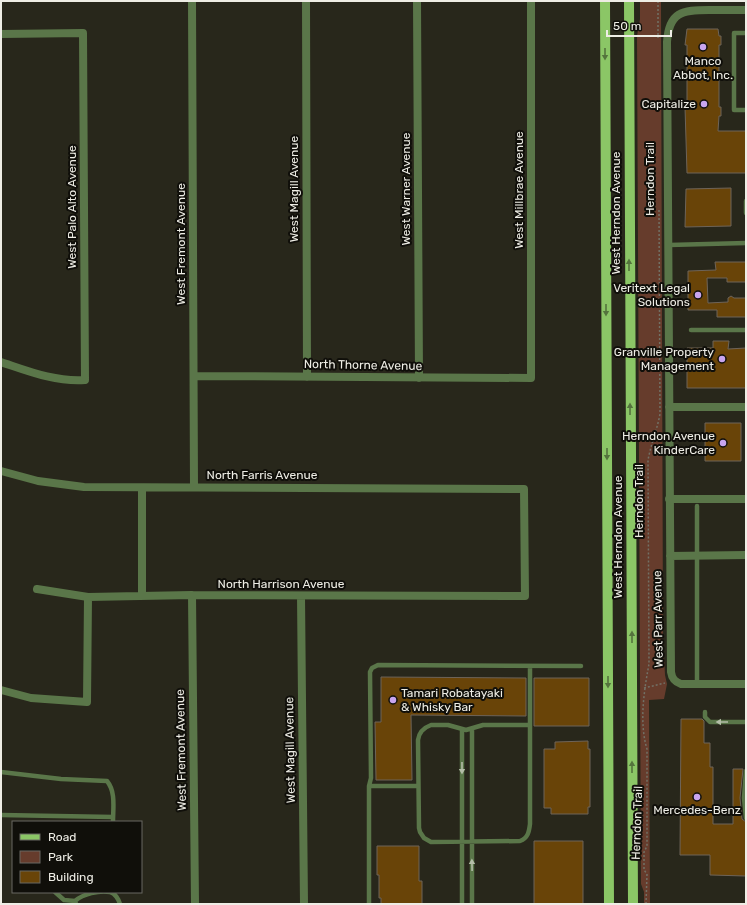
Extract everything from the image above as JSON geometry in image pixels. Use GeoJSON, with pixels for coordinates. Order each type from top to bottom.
{"type":"FeatureCollection","features":[{"type":"Feature","properties":{"kind":"main road","name":"West Herndon Avenue"},"geometry":{"type":"LineString","coordinates":[[605,1],[609,904]]}},
{"type":"Feature","properties":{"kind":"main road","name":"West Herndon Avenue"},"geometry":{"type":"LineString","coordinates":[[629,1],[633,904]]}},
{"type":"Feature","properties":{"kind":"street","name":"West Fremont Avenue"},"geometry":{"type":"LineString","coordinates":[[192,1],[194,487]]}},
{"type":"Feature","properties":{"kind":"street","name":"West Magill Avenue"},"geometry":{"type":"LineString","coordinates":[[306,1],[307,376]]}},
{"type":"Feature","properties":{"kind":"street","name":"West Warner Avenue"},"geometry":{"type":"LineString","coordinates":[[417,1],[419,378]]}},
{"type":"Feature","properties":{"kind":"street","name":"West Millbrae Avenue"},"geometry":{"type":"LineString","coordinates":[[531,1],[531,378]]}},
{"type":"Feature","properties":{"kind":"street"},"geometry":{"type":"LineString","coordinates":[[746,10],[684,11],[675,17],[670,26],[667,42],[670,556],[746,555]]}},
{"type":"Feature","properties":{"kind":"street","name":"West Palo Alto Avenue"},"geometry":{"type":"LineString","coordinates":[[1,34],[83,33],[84,380],[54,379],[1,362]]}},
{"type":"Feature","properties":{"kind":"street","name":"North Thorne Avenue"},"geometry":{"type":"LineString","coordinates":[[194,376],[531,378]]}},
{"type":"Feature","properties":{"kind":"street"},"geometry":{"type":"LineString","coordinates":[[669,407],[746,407]]}},
{"type":"Feature","properties":{"kind":"street","name":"North Farris Avenue"},"geometry":{"type":"LineString","coordinates":[[1,471],[38,481],[84,487],[524,488],[525,596]]}},
{"type":"Feature","properties":{"kind":"street"},"geometry":{"type":"LineString","coordinates":[[142,488],[142,596]]}},
{"type":"Feature","properties":{"kind":"street"},"geometry":{"type":"LineString","coordinates":[[669,499],[746,499]]}},
{"type":"Feature","properties":{"kind":"street","name":"West Parr Avenue"},"geometry":{"type":"LineString","coordinates":[[670,556],[671,672],[675,681]]}},
{"type":"Feature","properties":{"kind":"street","name":"North Harrison Avenue"},"geometry":{"type":"LineString","coordinates":[[37,589],[88,597],[525,596]]}},
{"type":"Feature","properties":{"kind":"street","name":"West Fremont Avenue"},"geometry":{"type":"LineString","coordinates":[[192,596],[195,904]]}},
{"type":"Feature","properties":{"kind":"street","name":"West Magill Avenue"},"geometry":{"type":"LineString","coordinates":[[301,596],[304,904]]}},
{"type":"Feature","properties":{"kind":"street"},"geometry":{"type":"LineString","coordinates":[[1,690],[31,698],[87,702],[88,597]]}},
{"type":"Feature","properties":{"kind":"street"},"geometry":{"type":"LineString","coordinates":[[675,681],[681,684],[746,684]]}},
{"type":"Feature","properties":{"kind":"lane"},"geometry":{"type":"LineString","coordinates":[[746,33],[734,33],[734,110],[746,110]]}},
{"type":"Feature","properties":{"kind":"lane"},"geometry":{"type":"LineString","coordinates":[[746,201],[746,213]]}},
{"type":"Feature","properties":{"kind":"lane"},"geometry":{"type":"LineString","coordinates":[[669,245],[746,243]]}},
{"type":"Feature","properties":{"kind":"lane"},"geometry":{"type":"LineString","coordinates":[[692,330],[746,330]]}},
{"type":"Feature","properties":{"kind":"lane"},"geometry":{"type":"LineString","coordinates":[[697,506],[697,684]]}},
{"type":"Feature","properties":{"kind":"lane"},"geometry":{"type":"LineString","coordinates":[[369,904],[369,786],[371,778],[370,672],[372,668],[378,665],[581,666]]}},
{"type":"Feature","properties":{"kind":"lane"},"geometry":{"type":"LineString","coordinates":[[530,666],[530,725],[530,824],[526,838],[520,841],[472,842],[431,842],[424,838],[418,828],[418,740],[420,732],[427,726],[448,725],[455,726],[462,730],[472,730],[483,725],[530,725]]}},
{"type":"Feature","properties":{"kind":"lane"},"geometry":{"type":"LineString","coordinates":[[705,712],[706,717],[710,722],[746,722]]}},
{"type":"Feature","properties":{"kind":"lane"},"geometry":{"type":"LineString","coordinates":[[462,730],[462,904]]}},
{"type":"Feature","properties":{"kind":"lane"},"geometry":{"type":"LineString","coordinates":[[472,730],[472,904]]}},
{"type":"Feature","properties":{"kind":"lane"},"geometry":{"type":"LineString","coordinates":[[746,771],[744,798],[746,818]]}},
{"type":"Feature","properties":{"kind":"lane"},"geometry":{"type":"LineString","coordinates":[[1,772],[61,779],[107,781],[112,786],[113,820],[1,815]]}},
{"type":"Feature","properties":{"kind":"lane"},"geometry":{"type":"LineString","coordinates":[[369,786],[418,786]]}},
{"type":"Feature","properties":{"kind":"lane"},"geometry":{"type":"LineString","coordinates":[[56,893],[64,900],[75,902],[81,896],[94,893]]}},
{"type":"Feature","properties":{"kind":"lane"},"geometry":{"type":"LineString","coordinates":[[112,893],[120,904]]}},
{"type":"Feature","properties":{"kind":"path"},"geometry":{"type":"LineString","coordinates":[[658,1],[658,41]]}},
{"type":"Feature","properties":{"kind":"path","name":"Herndon Trail"},"geometry":{"type":"LineString","coordinates":[[646,904],[647,874],[644,870],[644,852],[647,846],[647,749],[644,739],[643,695],[649,664],[648,460],[660,414],[659,207]]}},
{"type":"Feature","properties":{"kind":"path"},"geometry":{"type":"LineString","coordinates":[[644,688],[675,681]]}},
{"type":"Feature","properties":{"kind":"green space"},"geometry":{"type":"Polygon","coordinates":[[[640,1],[661,1],[663,637],[665,675],[667,684],[664,699],[649,700],[650,904],[644,904],[644,892],[641,884],[637,36],[640,19],[640,1]]]}},
{"type":"Feature","properties":{"kind":"building"},"geometry":{"type":"Polygon","coordinates":[[[687,29],[718,29],[719,36],[721,36],[721,45],[719,45],[719,107],[721,107],[721,116],[719,116],[718,131],[746,131],[746,173],[687,173],[685,107],[687,107],[687,45],[685,45],[687,29]]]}},
{"type":"Feature","properties":{"kind":"building"},"geometry":{"type":"Polygon","coordinates":[[[731,188],[731,226],[685,227],[686,189],[731,188]]]}},
{"type":"Feature","properties":{"kind":"building"},"geometry":{"type":"Polygon","coordinates":[[[715,262],[746,262],[746,282],[727,282],[727,278],[707,278],[708,303],[728,302],[728,298],[731,296],[734,298],[746,298],[746,317],[717,317],[717,310],[688,310],[688,271],[716,270],[715,262]]]}},
{"type":"Feature","properties":{"kind":"building"},"geometry":{"type":"Polygon","coordinates":[[[713,341],[729,341],[728,349],[746,348],[746,388],[687,388],[687,348],[713,348],[713,341]]]}},
{"type":"Feature","properties":{"kind":"building"},"geometry":{"type":"Polygon","coordinates":[[[705,423],[741,423],[741,461],[705,461],[705,423]]]}},
{"type":"Feature","properties":{"kind":"building"},"geometry":{"type":"Polygon","coordinates":[[[381,677],[526,678],[526,716],[411,715],[412,780],[376,780],[375,722],[381,722],[381,677]]]}},
{"type":"Feature","properties":{"kind":"building"},"geometry":{"type":"Polygon","coordinates":[[[534,678],[589,678],[589,726],[534,726],[534,678]]]}},
{"type":"Feature","properties":{"kind":"building","name":"Mercedes-Benz"},"geometry":{"type":"Polygon","coordinates":[[[681,719],[702,719],[704,721],[704,743],[710,743],[710,767],[713,767],[713,824],[733,824],[733,769],[743,769],[740,798],[742,819],[746,822],[746,876],[710,875],[710,855],[680,855],[681,719]]]}},
{"type":"Feature","properties":{"kind":"building"},"geometry":{"type":"Polygon","coordinates":[[[588,741],[588,749],[590,749],[590,807],[588,807],[588,814],[551,814],[551,808],[544,808],[544,749],[555,749],[555,742],[588,741]]]}},
{"type":"Feature","properties":{"kind":"building"},"geometry":{"type":"Polygon","coordinates":[[[534,841],[583,841],[583,904],[534,904],[534,841]]]}},
{"type":"Feature","properties":{"kind":"building"},"geometry":{"type":"Polygon","coordinates":[[[377,846],[419,846],[419,881],[422,881],[422,904],[381,904],[381,898],[379,898],[379,875],[377,875],[377,846]]]}},
{"type":"Feature","properties":{"kind":"place","name":"Manco Abbot, Inc."},"geometry":{"type":"Point","coordinates":[703,47]}},
{"type":"Feature","properties":{"kind":"place","name":"Capitalize"},"geometry":{"type":"Point","coordinates":[704,104]}},
{"type":"Feature","properties":{"kind":"place","name":"Veritext Legal Solutions"},"geometry":{"type":"Point","coordinates":[698,295]}},
{"type":"Feature","properties":{"kind":"place","name":"Granville Property Management"},"geometry":{"type":"Point","coordinates":[722,359]}},
{"type":"Feature","properties":{"kind":"place","name":"Herndon Avenue KinderCare"},"geometry":{"type":"Point","coordinates":[723,443]}},
{"type":"Feature","properties":{"kind":"place","name":"Tamari Robatayaki & Whisky Bar"},"geometry":{"type":"Point","coordinates":[393,700]}},
{"type":"Feature","properties":{"kind":"place","name":"Mercedes-Benz"},"geometry":{"type":"Point","coordinates":[697,797]}}]}
